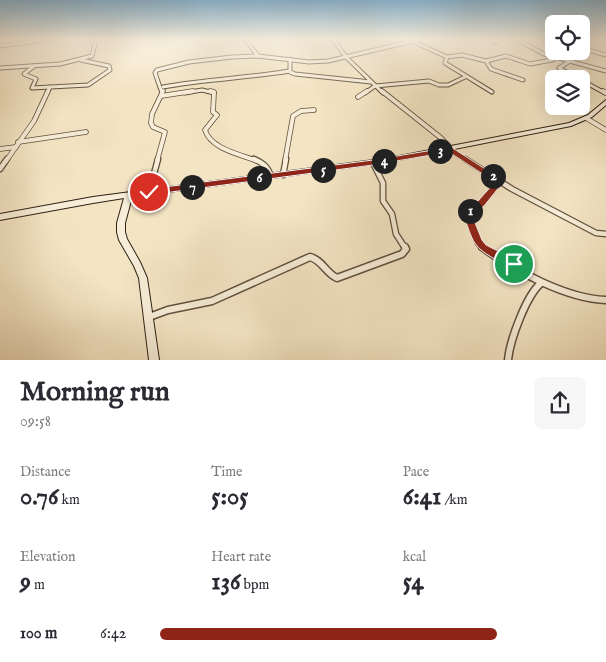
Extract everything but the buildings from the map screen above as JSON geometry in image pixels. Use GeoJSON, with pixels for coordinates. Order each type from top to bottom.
{"type":"FeatureCollection","features":[{"type":"Feature","properties":{"kind":"main road"},"geometry":{"type":"LineString","coordinates":[[0,217],[129,195],[373,163],[451,149],[555,128],[586,118],[606,102]]}},
{"type":"Feature","properties":{"kind":"main road"},"geometry":{"type":"LineString","coordinates":[[129,195],[122,214],[120,235],[141,272],[149,317],[153,359]]}},
{"type":"Feature","properties":{"kind":"street"},"geometry":{"type":"LineString","coordinates":[[0,68],[12,65],[34,66],[69,63],[89,56]]}},
{"type":"Feature","properties":{"kind":"street"},"geometry":{"type":"LineString","coordinates":[[149,192],[165,135],[164,131],[153,128],[151,124],[153,112],[163,87],[155,73],[157,70],[189,62],[232,57],[258,56],[314,62],[351,56]]}},
{"type":"Feature","properties":{"kind":"street"},"geometry":{"type":"LineString","coordinates":[[456,56],[446,57],[445,63],[492,92]]}},
{"type":"Feature","properties":{"kind":"street"},"geometry":{"type":"LineString","coordinates":[[465,56],[486,61],[506,56],[530,64],[547,60]]}},
{"type":"Feature","properties":{"kind":"street"},"geometry":{"type":"LineString","coordinates":[[346,57],[375,86],[441,138],[451,149],[500,181],[589,229],[606,234]]}},
{"type":"Feature","properties":{"kind":"street"},"geometry":{"type":"LineString","coordinates":[[290,59],[290,71]]}},
{"type":"Feature","properties":{"kind":"street"},"geometry":{"type":"LineString","coordinates":[[34,66],[24,74],[36,78],[31,88],[88,85],[110,70],[109,66],[105,64],[81,60]]}},
{"type":"Feature","properties":{"kind":"street"},"geometry":{"type":"LineString","coordinates":[[565,60],[606,70]]}},
{"type":"Feature","properties":{"kind":"street"},"geometry":{"type":"LineString","coordinates":[[486,61],[491,69],[523,80]]}},
{"type":"Feature","properties":{"kind":"street"},"geometry":{"type":"LineString","coordinates":[[563,70],[559,68],[570,61]]}},
{"type":"Feature","properties":{"kind":"street"},"geometry":{"type":"LineString","coordinates":[[163,87],[185,82],[250,78],[290,71],[299,75],[371,82]]}},
{"type":"Feature","properties":{"kind":"street"},"geometry":{"type":"LineString","coordinates":[[358,97],[375,86],[429,81],[444,86],[465,77]]}},
{"type":"Feature","properties":{"kind":"street"},"geometry":{"type":"LineString","coordinates":[[590,84],[606,93]]}},
{"type":"Feature","properties":{"kind":"street"},"geometry":{"type":"LineString","coordinates":[[0,169],[34,122],[50,87]]}},
{"type":"Feature","properties":{"kind":"street"},"geometry":{"type":"LineString","coordinates":[[161,96],[202,90],[214,92],[213,112],[217,114],[205,130],[208,139],[214,144],[263,163],[268,168],[270,176]]}},
{"type":"Feature","properties":{"kind":"street"},"geometry":{"type":"LineString","coordinates":[[283,175],[293,116],[301,111],[314,110]]}},
{"type":"Feature","properties":{"kind":"street"},"geometry":{"type":"LineString","coordinates":[[586,118],[606,130]]}},
{"type":"Feature","properties":{"kind":"street"},"geometry":{"type":"LineString","coordinates":[[18,142],[86,132]]}},
{"type":"Feature","properties":{"kind":"street"},"geometry":{"type":"LineString","coordinates":[[0,149],[16,147]]}},
{"type":"Feature","properties":{"kind":"street"},"geometry":{"type":"LineString","coordinates":[[149,317],[168,310],[212,301],[310,257],[319,260],[329,275],[337,278],[402,254],[406,249],[396,234],[392,214],[383,201],[383,183],[373,163]]}},
{"type":"Feature","properties":{"kind":"street"},"geometry":{"type":"LineString","coordinates":[[500,181],[481,204],[467,214],[483,248],[532,275],[541,283],[583,298],[606,300]]}},
{"type":"Feature","properties":{"kind":"street"},"geometry":{"type":"LineString","coordinates":[[508,360],[509,351],[529,297],[537,285],[541,283]]}},
{"type":"Feature","properties":{"kind":"route"},"geometry":{"type":"LineString","coordinates":[[149,192],[373,163],[451,149],[500,181],[481,204],[467,214],[478,243],[483,248],[514,264]]}}]}
